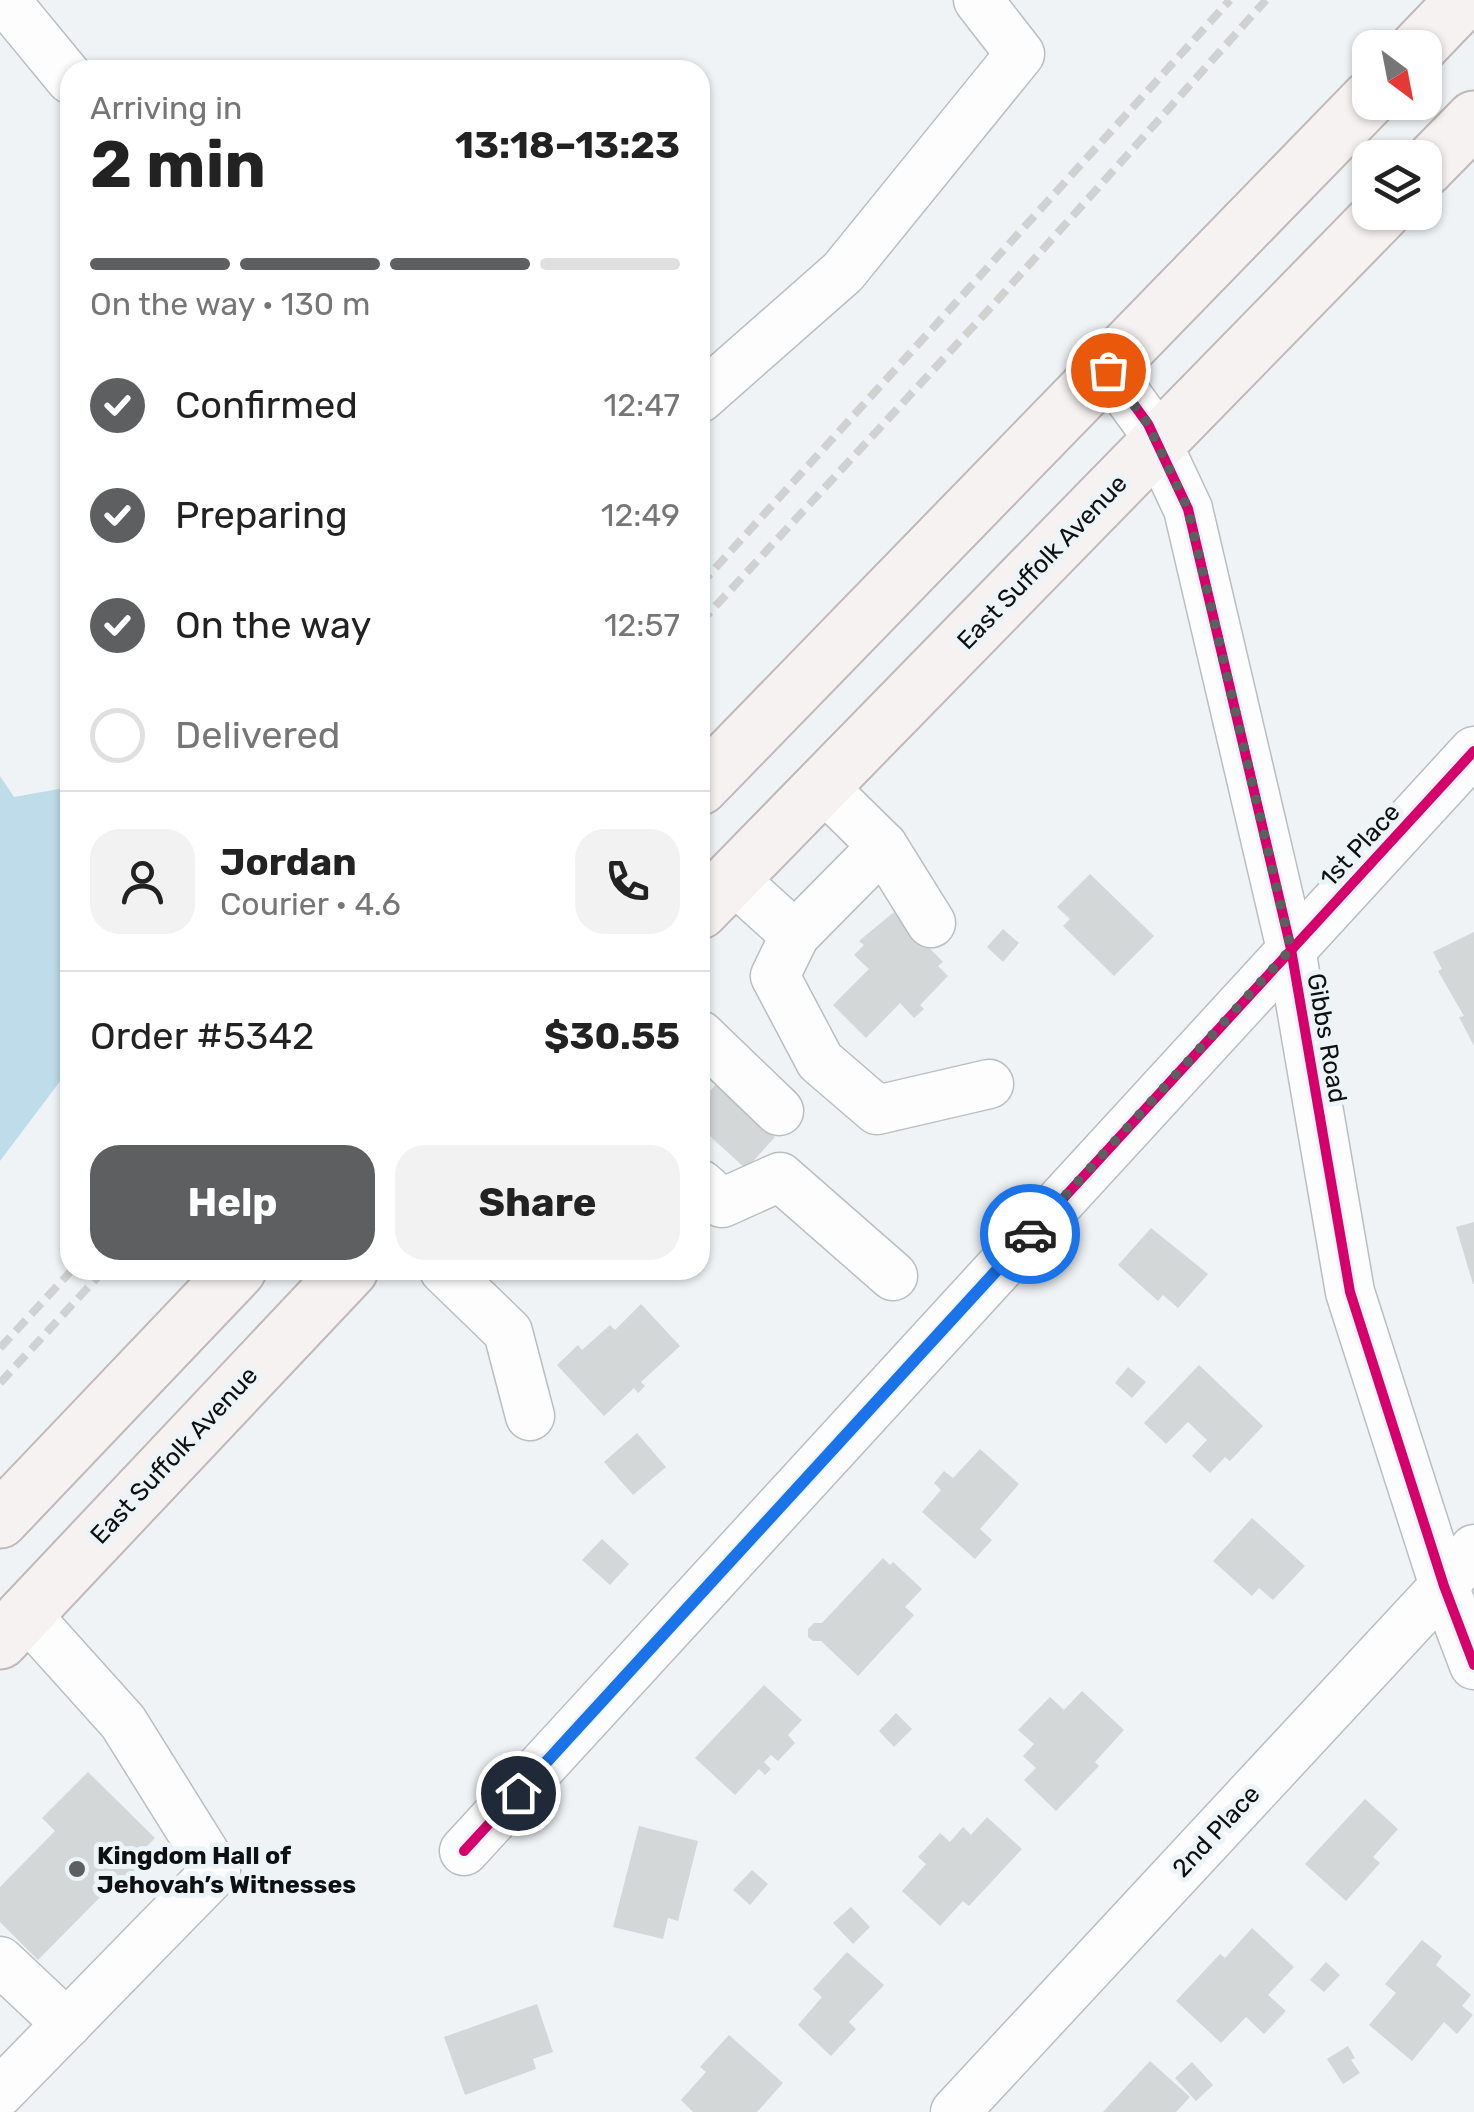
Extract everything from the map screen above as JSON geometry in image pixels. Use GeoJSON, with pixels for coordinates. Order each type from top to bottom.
{"type":"FeatureCollection","features":[{"type":"Feature","properties":{"kind":"main road"},"geometry":{"type":"LineString","coordinates":[[1435,30],[1464,0]]}},
{"type":"Feature","properties":{"kind":"main road"},"geometry":{"type":"LineString","coordinates":[[710,777],[1352,117]]}},
{"type":"Feature","properties":{"kind":"main road"},"geometry":{"type":"LineString","coordinates":[[1442,152],[1474,119]]}},
{"type":"Feature","properties":{"kind":"main road","name":"East Suffolk Avenue"},"geometry":{"type":"LineString","coordinates":[[716,895],[1365,230]]}},
{"type":"Feature","properties":{"kind":"main road"},"geometry":{"type":"LineString","coordinates":[[0,1520],[228,1280]]}},
{"type":"Feature","properties":{"kind":"main road","name":"East Suffolk Avenue"},"geometry":{"type":"LineString","coordinates":[[13,1627],[341,1280]]}},
{"type":"Feature","properties":{"kind":"street"},"geometry":{"type":"LineString","coordinates":[[5,0],[60,67]]}},
{"type":"Feature","properties":{"kind":"street"},"geometry":{"type":"LineString","coordinates":[[710,389],[844,272],[1020,54],[978,0]]}},
{"type":"Feature","properties":{"kind":"street","name":"Gibbs Road"},"geometry":{"type":"LineString","coordinates":[[1108,370],[1158,443],[1188,509],[1291,949],[1350,1292],[1444,1586],[1474,1665]]}},
{"type":"Feature","properties":{"kind":"street","name":"1st Place"},"geometry":{"type":"LineString","coordinates":[[464,1852],[1474,751]]}},
{"type":"Feature","properties":{"kind":"street"},"geometry":{"type":"LineString","coordinates":[[822,786],[883,846],[931,923]]}},
{"type":"Feature","properties":{"kind":"street"},"geometry":{"type":"LineString","coordinates":[[883,846],[795,935],[775,976],[820,1062],[877,1110],[990,1084]]}},
{"type":"Feature","properties":{"kind":"street"},"geometry":{"type":"LineString","coordinates":[[716,895],[795,935]]}},
{"type":"Feature","properties":{"kind":"street"},"geometry":{"type":"LineString","coordinates":[[710,1047],[779,1111]]}},
{"type":"Feature","properties":{"kind":"street"},"geometry":{"type":"LineString","coordinates":[[710,1193],[722,1203],[780,1178],[892,1276]]}},
{"type":"Feature","properties":{"kind":"street"},"geometry":{"type":"LineString","coordinates":[[454,1280],[508,1332],[530,1416]]}},
{"type":"Feature","properties":{"kind":"street","name":"2nd Place"},"geometry":{"type":"LineString","coordinates":[[954,2112],[1444,1586],[1474,1548]]}},
{"type":"Feature","properties":{"kind":"street"},"geometry":{"type":"LineString","coordinates":[[0,2092],[216,1871],[123,1722],[13,1627]]}},
{"type":"Feature","properties":{"kind":"street"},"geometry":{"type":"LineString","coordinates":[[0,1961],[66,2024]]}},
{"type":"Feature","properties":{"kind":"shaded area"},"geometry":{"type":"Polygon","coordinates":[[[0,776],[14,797],[60,789],[60,1081],[0,1161],[0,776]]]}},
{"type":"Feature","properties":{"kind":"building"},"geometry":{"type":"Polygon","coordinates":[[[1090,874],[1154,936],[1114,976],[1063,926],[1070,919],[1057,907],[1090,874]]]}},
{"type":"Feature","properties":{"kind":"building"},"geometry":{"type":"Polygon","coordinates":[[[894,912],[943,962],[938,966],[948,976],[920,1005],[924,1009],[914,1018],[900,1003],[866,1038],[833,1005],[869,969],[854,955],[864,945],[859,941],[894,912]]]}},
{"type":"Feature","properties":{"kind":"building"},"geometry":{"type":"Polygon","coordinates":[[[1003,929],[1019,943],[1003,962],[987,947],[1003,929]]]}},
{"type":"Feature","properties":{"kind":"building"},"geometry":{"type":"Polygon","coordinates":[[[1474,932],[1474,1046],[1459,1017],[1464,1016],[1438,971],[1442,969],[1433,952],[1474,932]]]}},
{"type":"Feature","properties":{"kind":"building"},"geometry":{"type":"Polygon","coordinates":[[[719,1081],[777,1129],[772,1135],[775,1137],[746,1169],[710,1136],[710,1091],[719,1081]]]}},
{"type":"Feature","properties":{"kind":"building"},"geometry":{"type":"Polygon","coordinates":[[[1474,1222],[1474,1284],[1473,1284],[1456,1227],[1474,1222]]]}},
{"type":"Feature","properties":{"kind":"building"},"geometry":{"type":"Polygon","coordinates":[[[1151,1228],[1208,1274],[1178,1308],[1163,1295],[1158,1301],[1118,1265],[1151,1228]]]}},
{"type":"Feature","properties":{"kind":"building"},"geometry":{"type":"Polygon","coordinates":[[[641,1304],[680,1346],[641,1382],[645,1386],[638,1393],[634,1388],[604,1416],[557,1365],[578,1345],[582,1350],[610,1325],[615,1330],[641,1304]]]}},
{"type":"Feature","properties":{"kind":"building"},"geometry":{"type":"Polygon","coordinates":[[[1199,1365],[1263,1426],[1230,1461],[1225,1457],[1210,1473],[1192,1456],[1207,1440],[1188,1422],[1166,1444],[1144,1423],[1199,1365]]]}},
{"type":"Feature","properties":{"kind":"building"},"geometry":{"type":"Polygon","coordinates":[[[1128,1367],[1146,1382],[1132,1398],[1115,1383],[1128,1367]]]}},
{"type":"Feature","properties":{"kind":"building"},"geometry":{"type":"Polygon","coordinates":[[[637,1433],[666,1467],[633,1495],[604,1462],[637,1433]]]}},
{"type":"Feature","properties":{"kind":"building"},"geometry":{"type":"Polygon","coordinates":[[[980,1449],[1019,1484],[980,1529],[992,1540],[975,1559],[922,1512],[941,1490],[934,1483],[944,1471],[953,1478],[980,1449]]]}},
{"type":"Feature","properties":{"kind":"building"},"geometry":{"type":"Polygon","coordinates":[[[1252,1518],[1305,1566],[1273,1600],[1259,1588],[1252,1596],[1213,1561],[1252,1518]]]}},
{"type":"Feature","properties":{"kind":"building"},"geometry":{"type":"Polygon","coordinates":[[[602,1539],[629,1564],[610,1585],[582,1560],[602,1539]]]}},
{"type":"Feature","properties":{"kind":"building"},"geometry":{"type":"Polygon","coordinates":[[[883,1558],[890,1565],[893,1562],[922,1589],[905,1607],[914,1615],[858,1676],[821,1641],[808,1637],[808,1629],[814,1623],[822,1623],[883,1558]]]}},
{"type":"Feature","properties":{"kind":"building"},"geometry":{"type":"Polygon","coordinates":[[[764,1685],[802,1720],[788,1735],[795,1743],[778,1761],[771,1755],[764,1762],[771,1769],[765,1775],[759,1769],[735,1795],[695,1758],[764,1685]]]}},
{"type":"Feature","properties":{"kind":"building"},"geometry":{"type":"Polygon","coordinates":[[[1082,1691],[1124,1730],[1095,1762],[1099,1766],[1056,1811],[1024,1780],[1036,1768],[1023,1756],[1034,1744],[1018,1730],[1050,1697],[1064,1710],[1082,1691]]]}},
{"type":"Feature","properties":{"kind":"building"},"geometry":{"type":"Polygon","coordinates":[[[896,1713],[912,1729],[894,1747],[879,1731],[896,1713]]]}},
{"type":"Feature","properties":{"kind":"building","name":"Kingdom Hall of Jehovah’s Witnesses"},"geometry":{"type":"Polygon","coordinates":[[[88,1772],[155,1838],[140,1853],[147,1859],[123,1884],[118,1879],[38,1960],[0,1922],[0,1887],[55,1831],[42,1818],[88,1772]]]}},
{"type":"Feature","properties":{"kind":"building"},"geometry":{"type":"Polygon","coordinates":[[[1365,1799],[1398,1829],[1373,1857],[1380,1863],[1346,1901],[1305,1864],[1365,1799]]]}},
{"type":"Feature","properties":{"kind":"building"},"geometry":{"type":"Polygon","coordinates":[[[987,1817],[1022,1849],[969,1906],[963,1901],[940,1926],[902,1891],[926,1864],[918,1857],[940,1833],[950,1842],[963,1827],[971,1835],[987,1817]]]}},
{"type":"Feature","properties":{"kind":"building"},"geometry":{"type":"Polygon","coordinates":[[[639,1826],[698,1841],[678,1921],[668,1918],[663,1939],[613,1927],[639,1826]]]}},
{"type":"Feature","properties":{"kind":"building"},"geometry":{"type":"Polygon","coordinates":[[[752,1870],[768,1884],[750,1905],[733,1890],[752,1870]]]}},
{"type":"Feature","properties":{"kind":"building"},"geometry":{"type":"Polygon","coordinates":[[[851,1907],[870,1927],[853,1944],[833,1923],[851,1907]]]}},
{"type":"Feature","properties":{"kind":"building"},"geometry":{"type":"Polygon","coordinates":[[[1252,1928],[1294,1967],[1268,1995],[1286,2011],[1264,2034],[1246,2017],[1221,2043],[1176,2001],[1220,1954],[1225,1958],[1252,1928]]]}},
{"type":"Feature","properties":{"kind":"building"},"geometry":{"type":"Polygon","coordinates":[[[1422,1940],[1442,1956],[1436,1965],[1471,1995],[1462,2006],[1473,2015],[1457,2034],[1444,2022],[1412,2061],[1369,2025],[1396,1993],[1385,1984],[1422,1940]]]}},
{"type":"Feature","properties":{"kind":"building"},"geometry":{"type":"Polygon","coordinates":[[[847,1952],[884,1985],[849,2022],[856,2029],[831,2056],[798,2025],[822,1997],[813,1989],[847,1952]]]}},
{"type":"Feature","properties":{"kind":"building"},"geometry":{"type":"Polygon","coordinates":[[[1326,1962],[1340,1975],[1324,1992],[1310,1980],[1326,1962]]]}},
{"type":"Feature","properties":{"kind":"building"},"geometry":{"type":"Polygon","coordinates":[[[537,2004],[553,2052],[533,2059],[536,2069],[465,2095],[444,2037],[537,2004]]]}},
{"type":"Feature","properties":{"kind":"building"},"geometry":{"type":"Polygon","coordinates":[[[729,2035],[783,2083],[757,2112],[693,2112],[681,2100],[706,2072],[700,2067],[729,2035]]]}},
{"type":"Feature","properties":{"kind":"building"},"geometry":{"type":"Polygon","coordinates":[[[1348,2046],[1360,2073],[1343,2084],[1327,2059],[1348,2046]]]}},
{"type":"Feature","properties":{"kind":"building"},"geometry":{"type":"Polygon","coordinates":[[[1150,2061],[1190,2097],[1176,2112],[1103,2112],[1150,2061]]]}},
{"type":"Feature","properties":{"kind":"building"},"geometry":{"type":"Polygon","coordinates":[[[1192,2062],[1213,2085],[1196,2101],[1175,2078],[1192,2062]]]}},
{"type":"Feature","properties":{"kind":"railway"},"geometry":{"type":"LineString","coordinates":[[710,574],[1230,0]]}},
{"type":"Feature","properties":{"kind":"railway"},"geometry":{"type":"LineString","coordinates":[[710,612],[1266,0]]}},
{"type":"Feature","properties":{"kind":"railway"},"geometry":{"type":"LineString","coordinates":[[0,1348],[63,1280]]}},
{"type":"Feature","properties":{"kind":"railway"},"geometry":{"type":"LineString","coordinates":[[0,1383],[95,1280]]}},
{"type":"Feature","properties":{"kind":"cycle path"},"geometry":{"type":"LineString","coordinates":[[1108,369],[1148,424],[1188,509],[1291,949],[1350,1292],[1444,1586],[1474,1665]]}},
{"type":"Feature","properties":{"kind":"cycle path"},"geometry":{"type":"LineString","coordinates":[[464,1851],[1474,751]]}},
{"type":"Feature","properties":{"kind":"way so far"},"geometry":{"type":"LineString","coordinates":[[1030,1234],[1291,949],[1188,509],[1148,424],[1108,370]]}},
{"type":"Feature","properties":{"kind":"place","name":"Kingdom Hall of Jehovah’s Witnesses"},"geometry":{"type":"Point","coordinates":[77,1869]}},
{"type":"Feature","properties":{"kind":"route"},"geometry":{"type":"LineString","coordinates":[[518,1793],[1030,1234]]}}]}
